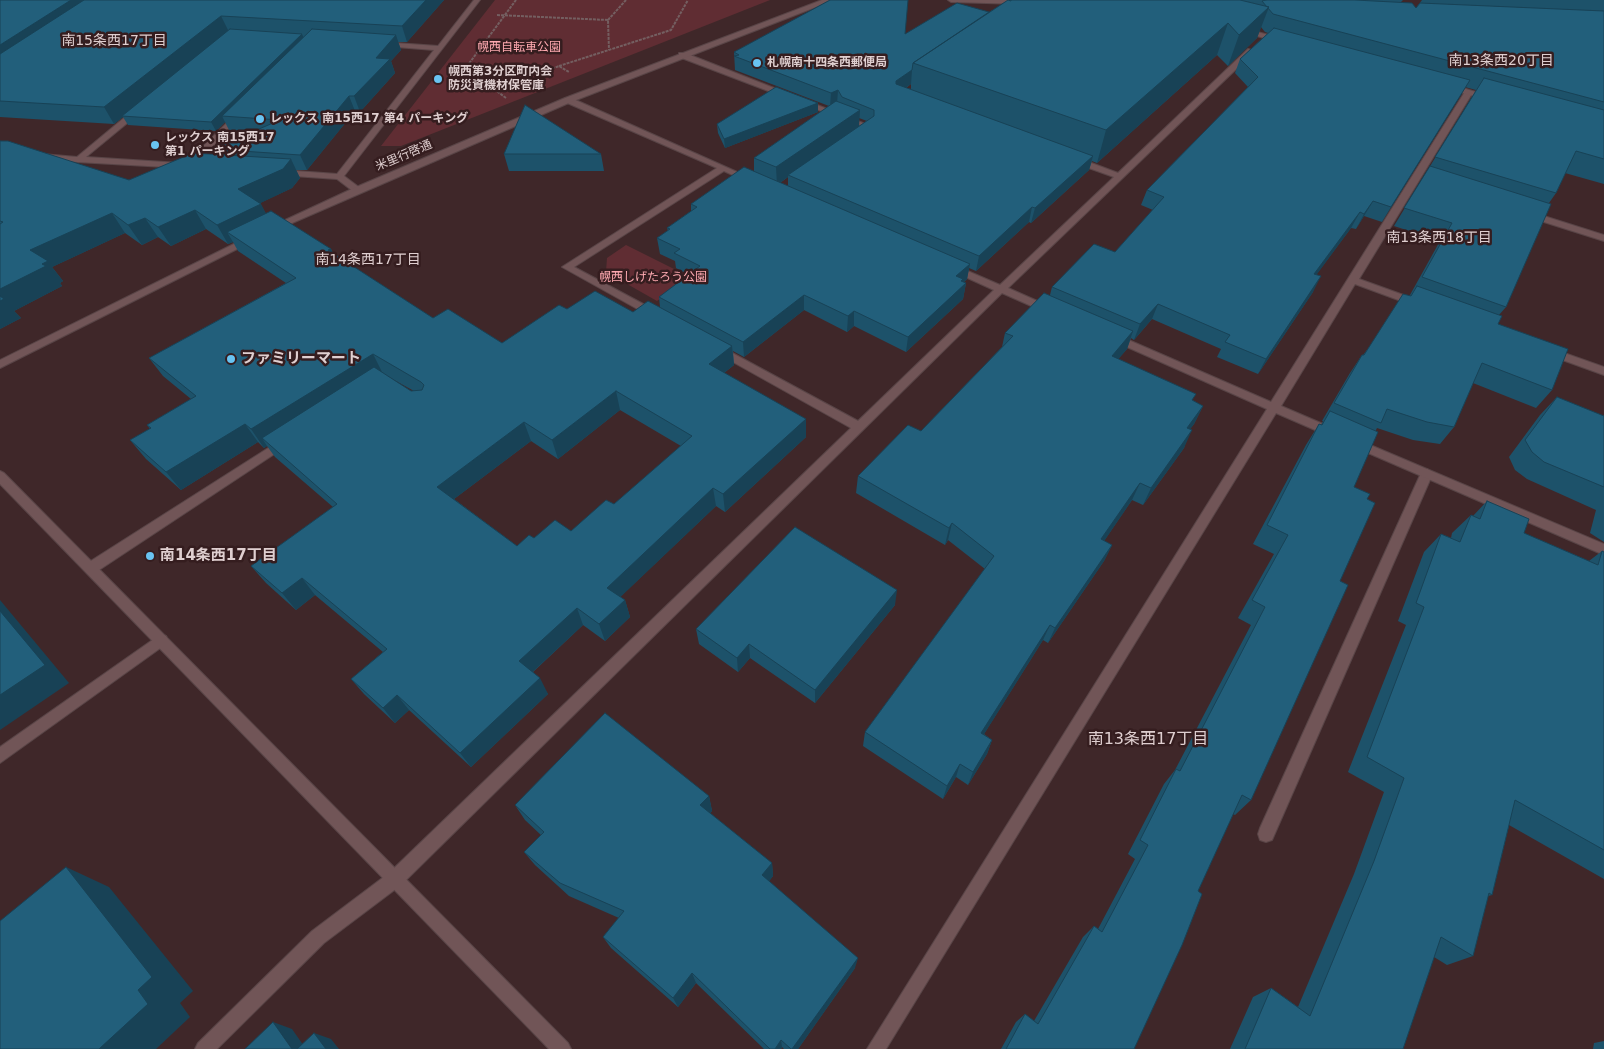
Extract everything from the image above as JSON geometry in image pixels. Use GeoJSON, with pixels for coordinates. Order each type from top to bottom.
{"type":"FeatureCollection","features":[{"type":"Feature","properties":{"kind":"street"},"geometry":{"type":"LineString","coordinates":[[339,178],[477,0]]}},
{"type":"Feature","properties":{"kind":"street","name":"米里行啓通"},"geometry":{"type":"LineString","coordinates":[[266,231],[568,100],[814,4],[832,0]]}},
{"type":"Feature","properties":{"kind":"street"},"geometry":{"type":"LineString","coordinates":[[951,0],[1028,2]]}},
{"type":"Feature","properties":{"kind":"street"},"geometry":{"type":"LineString","coordinates":[[1253,26],[1264,36]]}},
{"type":"Feature","properties":{"kind":"street"},"geometry":{"type":"LineString","coordinates":[[1236,29],[1293,44]]}},
{"type":"Feature","properties":{"kind":"street"},"geometry":{"type":"LineString","coordinates":[[204,1049],[318,937],[395,879],[1001,289],[1264,36]]}},
{"type":"Feature","properties":{"kind":"street"},"geometry":{"type":"LineString","coordinates":[[374,44],[439,48]]}},
{"type":"Feature","properties":{"kind":"street"},"geometry":{"type":"LineString","coordinates":[[682,55],[869,127],[853,138]]}},
{"type":"Feature","properties":{"kind":"street"},"geometry":{"type":"LineString","coordinates":[[1441,85],[1498,100]]}},
{"type":"Feature","properties":{"kind":"street"},"geometry":{"type":"LineString","coordinates":[[876,1049],[1353,280],[1420,180],[1469,92]]}},
{"type":"Feature","properties":{"kind":"street"},"geometry":{"type":"LineString","coordinates":[[568,100],[759,184]]}},
{"type":"Feature","properties":{"kind":"street"},"geometry":{"type":"LineString","coordinates":[[78,159],[148,103]]}},
{"type":"Feature","properties":{"kind":"street"},"geometry":{"type":"LineString","coordinates":[[187,167],[248,107]]}},
{"type":"Feature","properties":{"kind":"street"},"geometry":{"type":"LineString","coordinates":[[30,156],[197,168]]}},
{"type":"Feature","properties":{"kind":"street"},"geometry":{"type":"LineString","coordinates":[[1065,157],[1119,176]]}},
{"type":"Feature","properties":{"kind":"street"},"geometry":{"type":"LineString","coordinates":[[662,319],[567,267],[723,168]]}},
{"type":"Feature","properties":{"kind":"street"},"geometry":{"type":"LineString","coordinates":[[275,173],[339,178],[357,190]]}},
{"type":"Feature","properties":{"kind":"street"},"geometry":{"type":"LineString","coordinates":[[1519,211],[1604,238]]}},
{"type":"Feature","properties":{"kind":"street"},"geometry":{"type":"LineString","coordinates":[[0,364],[258,235]]}},
{"type":"Feature","properties":{"kind":"street"},"geometry":{"type":"LineString","coordinates":[[947,265],[1055,312]]}},
{"type":"Feature","properties":{"kind":"street"},"geometry":{"type":"LineString","coordinates":[[1353,280],[1427,307]]}},
{"type":"Feature","properties":{"kind":"street"},"geometry":{"type":"LineString","coordinates":[[1101,332],[1604,550]]}},
{"type":"Feature","properties":{"kind":"street"},"geometry":{"type":"LineString","coordinates":[[713,347],[859,427]]}},
{"type":"Feature","properties":{"kind":"street"},"geometry":{"type":"LineString","coordinates":[[1539,348],[1604,371]]}},
{"type":"Feature","properties":{"kind":"street"},"geometry":{"type":"LineString","coordinates":[[91,568],[294,436]]}},
{"type":"Feature","properties":{"kind":"street"},"geometry":{"type":"LineString","coordinates":[[1266,834],[1427,473]]}},
{"type":"Feature","properties":{"kind":"street"},"geometry":{"type":"LineString","coordinates":[[0,476],[562,1049]]}},
{"type":"Feature","properties":{"kind":"street"},"geometry":{"type":"LineString","coordinates":[[0,756],[161,640]]}},
{"type":"Feature","properties":{"kind":"path"},"geometry":{"type":"LineString","coordinates":[[462,73],[516,0]]}},
{"type":"Feature","properties":{"kind":"path"},"geometry":{"type":"LineString","coordinates":[[609,50],[608,20],[626,0]]}},
{"type":"Feature","properties":{"kind":"path"},"geometry":{"type":"LineString","coordinates":[[447,72],[511,77],[539,74],[671,30],[688,0]]}},
{"type":"Feature","properties":{"kind":"path"},"geometry":{"type":"LineString","coordinates":[[505,15],[608,20]]}},
{"type":"Feature","properties":{"kind":"path"},"geometry":{"type":"LineString","coordinates":[[559,66],[571,73]]}},
{"type":"Feature","properties":{"kind":"path"},"geometry":{"type":"LineString","coordinates":[[511,77],[498,92],[512,102]]}},
{"type":"Feature","properties":{"kind":"green space","name":"幌西自転車公園"},"geometry":{"type":"Polygon","coordinates":[[[495,0],[770,0],[401,146],[381,146],[495,0]]]}},
{"type":"Feature","properties":{"kind":"green space","name":"幌西しげたろう公園"},"geometry":{"type":"Polygon","coordinates":[[[626,245],[690,277],[657,301],[606,272],[607,258],[626,245]]]}},
{"type":"Feature","properties":{"kind":"building"},"geometry":{"type":"Polygon","coordinates":[[[0,0],[71,0],[0,45],[0,0]]]}},
{"type":"Feature","properties":{"kind":"building"},"geometry":{"type":"Polygon","coordinates":[[[84,0],[426,0],[402,26],[221,16],[104,107],[0,101],[0,54],[84,0]]]}},
{"type":"Feature","properties":{"kind":"building"},"geometry":{"type":"Polygon","coordinates":[[[830,0],[908,0],[905,34],[957,3],[989,12],[913,63],[912,70],[896,81],[896,84],[1093,156],[1035,208],[1032,207],[979,256],[788,175],[874,116],[874,110],[842,97],[838,90],[831,93],[734,56],[739,55],[734,52],[830,0]]]}},
{"type":"Feature","properties":{"kind":"building"},"geometry":{"type":"Polygon","coordinates":[[[1008,0],[1240,0],[1269,7],[1239,35],[1228,23],[1106,130],[913,63],[1008,0]]]}},
{"type":"Feature","properties":{"kind":"building"},"geometry":{"type":"Polygon","coordinates":[[[1355,0],[1412,3],[1416,8],[1420,3],[1604,11],[1604,102],[1273,14],[1262,1],[1355,0]]]}},
{"type":"Feature","properties":{"kind":"building"},"geometry":{"type":"Polygon","coordinates":[[[1274,28],[1470,80],[1391,207],[1373,201],[1364,214],[1360,212],[1314,274],[1321,276],[1266,359],[1225,342],[1230,335],[1158,304],[1140,324],[1052,287],[1094,244],[1115,252],[1164,197],[1147,190],[1258,77],[1240,59],[1274,28]]]}},
{"type":"Feature","properties":{"kind":"building"},"geometry":{"type":"Polygon","coordinates":[[[230,29],[302,34],[211,122],[122,116],[230,29]]]}},
{"type":"Feature","properties":{"kind":"building"},"geometry":{"type":"Polygon","coordinates":[[[312,29],[396,35],[376,58],[390,59],[354,96],[349,96],[300,155],[212,149],[280,120],[222,116],[312,29]]]}},
{"type":"Feature","properties":{"kind":"building"},"geometry":{"type":"Polygon","coordinates":[[[1484,78],[1604,110],[1604,159],[1576,151],[1556,193],[1435,157],[1484,78]]]}},
{"type":"Feature","properties":{"kind":"building"},"geometry":{"type":"Polygon","coordinates":[[[776,87],[818,103],[724,139],[717,124],[776,87]]]}},
{"type":"Feature","properties":{"kind":"building"},"geometry":{"type":"Polygon","coordinates":[[[836,101],[860,110],[776,167],[754,158],[836,101]]]}},
{"type":"Feature","properties":{"kind":"building"},"geometry":{"type":"Polygon","coordinates":[[[525,105],[601,154],[504,154],[525,105]]]}},
{"type":"Feature","properties":{"kind":"building"},"geometry":{"type":"Polygon","coordinates":[[[0,141],[8,141],[129,180],[193,153],[291,159],[283,169],[238,189],[261,204],[217,225],[195,210],[158,227],[145,218],[128,225],[112,213],[30,250],[48,261],[42,264],[46,266],[0,289],[0,224],[3,222],[0,221],[0,141]]]}},
{"type":"Feature","properties":{"kind":"building"},"geometry":{"type":"Polygon","coordinates":[[[1430,166],[1551,204],[1506,307],[1422,277],[1452,223],[1404,208],[1430,166]]]}},
{"type":"Feature","properties":{"kind":"building"},"geometry":{"type":"Polygon","coordinates":[[[744,167],[970,264],[956,276],[963,279],[961,281],[966,283],[908,337],[854,311],[848,316],[804,295],[743,342],[659,297],[700,266],[674,253],[680,249],[657,238],[670,229],[667,228],[697,207],[691,204],[744,167]]]}},
{"type":"Feature","properties":{"kind":"building"},"geometry":{"type":"Polygon","coordinates":[[[271,211],[433,318],[448,309],[502,343],[559,305],[567,309],[595,291],[633,312],[648,301],[732,346],[709,364],[806,419],[723,494],[713,488],[607,588],[625,600],[599,624],[577,608],[519,661],[540,678],[460,753],[397,695],[383,708],[351,679],[387,649],[302,578],[282,593],[251,566],[337,504],[262,438],[374,367],[411,391],[422,390],[424,385],[421,382],[373,354],[251,429],[245,424],[166,472],[130,440],[151,428],[147,425],[196,396],[149,358],[296,278],[227,232],[271,211]],[[616,391],[552,440],[524,422],[437,487],[517,546],[529,535],[534,538],[555,520],[571,531],[606,500],[614,504],[692,436],[616,391]]]}},
{"type":"Feature","properties":{"kind":"building"},"geometry":{"type":"Polygon","coordinates":[[[1417,286],[1502,316],[1498,324],[1568,349],[1552,390],[1482,363],[1454,427],[1427,422],[1387,409],[1381,423],[1334,403],[1362,355],[1364,355],[1403,294],[1411,296],[1417,286]]]}},
{"type":"Feature","properties":{"kind":"building"},"geometry":{"type":"Polygon","coordinates":[[[1044,293],[1133,331],[1112,356],[1196,394],[1192,400],[1203,406],[1187,428],[1192,430],[1151,488],[1140,483],[1101,539],[1112,545],[1055,628],[1050,625],[981,733],[992,740],[973,772],[960,764],[947,786],[865,732],[994,556],[952,523],[949,528],[858,476],[908,425],[921,431],[1013,336],[1005,333],[1044,293]]]}},
{"type":"Feature","properties":{"kind":"building"},"geometry":{"type":"Polygon","coordinates":[[[1557,397],[1604,416],[1604,487],[1544,462],[1532,452],[1525,440],[1557,397]]]}},
{"type":"Feature","properties":{"kind":"building"},"geometry":{"type":"Polygon","coordinates":[[[1330,411],[1378,432],[1354,487],[1370,494],[1367,499],[1375,503],[1340,581],[1348,585],[1251,800],[1242,795],[1198,891],[1202,894],[1182,945],[1134,1049],[1006,1049],[1025,1014],[1038,1024],[1094,926],[1102,932],[1148,845],[1140,840],[1176,769],[1180,771],[1265,607],[1252,600],[1288,535],[1267,525],[1319,424],[1322,425],[1330,411]]]}},
{"type":"Feature","properties":{"kind":"building"},"geometry":{"type":"Polygon","coordinates":[[[1487,501],[1529,519],[1524,533],[1598,565],[1602,551],[1604,552],[1604,850],[1515,800],[1492,895],[1489,893],[1473,956],[1441,937],[1403,1049],[1245,1049],[1271,988],[1310,1016],[1374,861],[1404,778],[1367,757],[1424,607],[1416,603],[1441,534],[1460,542],[1471,515],[1480,519],[1487,501]]]}},
{"type":"Feature","properties":{"kind":"building"},"geometry":{"type":"Polygon","coordinates":[[[795,527],[897,590],[815,690],[749,644],[737,658],[696,629],[795,527]]]}},
{"type":"Feature","properties":{"kind":"building"},"geometry":{"type":"Polygon","coordinates":[[[0,611],[45,665],[0,695],[0,611]]]}},
{"type":"Feature","properties":{"kind":"building"},"geometry":{"type":"Polygon","coordinates":[[[605,713],[709,796],[700,805],[772,863],[762,875],[858,958],[792,1049],[781,1040],[775,1049],[770,1049],[692,973],[673,998],[603,937],[624,911],[560,883],[524,852],[544,832],[515,805],[605,713]]]}},
{"type":"Feature","properties":{"kind":"building"},"geometry":{"type":"Polygon","coordinates":[[[66,867],[152,977],[138,990],[148,1004],[99,1049],[0,1049],[0,921],[66,867]]]}},
{"type":"Feature","properties":{"kind":"building"},"geometry":{"type":"Polygon","coordinates":[[[273,1022],[292,1049],[245,1049],[273,1022]]]}},
{"type":"Feature","properties":{"kind":"building"},"geometry":{"type":"Polygon","coordinates":[[[314,1033],[326,1049],[297,1049],[314,1033]]]}},
{"type":"Feature","properties":{"kind":"place","name":"札幌南十四条西郵便局"},"geometry":{"type":"Point","coordinates":[757,63]}},
{"type":"Feature","properties":{"kind":"place","name":"幌西第3分区町内会 防災資機材保管庫"},"geometry":{"type":"Point","coordinates":[438,79]}},
{"type":"Feature","properties":{"kind":"place","name":"レックス 南15西17 第4 パーキング"},"geometry":{"type":"Point","coordinates":[260,119]}},
{"type":"Feature","properties":{"kind":"place","name":"レックス 南15西17 第1 パーキング"},"geometry":{"type":"Point","coordinates":[155,145]}},
{"type":"Feature","properties":{"kind":"place","name":"ファミリーマート"},"geometry":{"type":"Point","coordinates":[231,359]}},
{"type":"Feature","properties":{"kind":"place","name":"南14条西17丁目"},"geometry":{"type":"Point","coordinates":[150,556]}},
{"type":"Feature","properties":{"kind":"district","name":"南15条西17丁目"},"geometry":{"type":"Point","coordinates":[114,41]}},
{"type":"Feature","properties":{"kind":"district","name":"南13条西20丁目"},"geometry":{"type":"Point","coordinates":[1501,61]}},
{"type":"Feature","properties":{"kind":"district","name":"南13条西18丁目"},"geometry":{"type":"Point","coordinates":[1439,238]}},
{"type":"Feature","properties":{"kind":"district","name":"南14条西17丁目"},"geometry":{"type":"Point","coordinates":[368,260]}},
{"type":"Feature","properties":{"kind":"district","name":"南13条西17丁目"},"geometry":{"type":"Point","coordinates":[1148,740]}}]}
